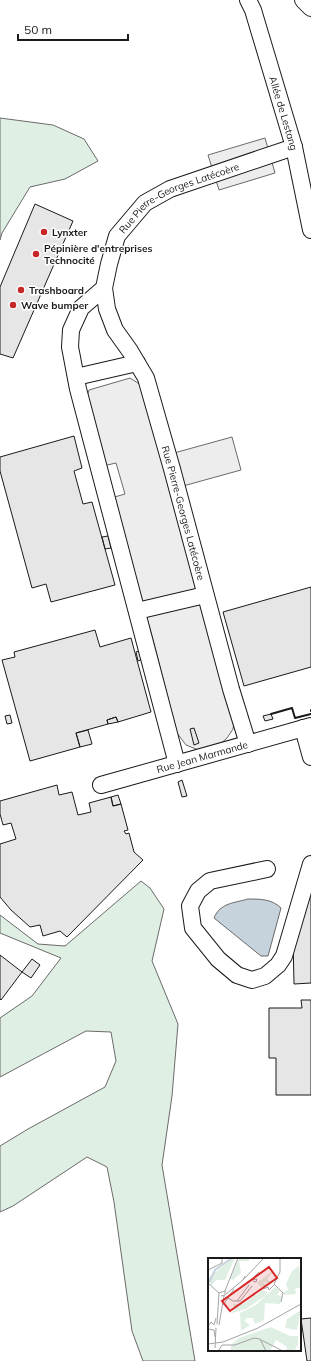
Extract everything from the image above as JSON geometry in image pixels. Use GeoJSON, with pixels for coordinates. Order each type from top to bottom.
{"type":"FeatureCollection","features":[{"type":"Feature","properties":{"kind":"street","name":"Allée de Lestang"},"geometry":{"type":"LineString","coordinates":[[248,0],[253,10],[294,147],[311,230]]}},
{"type":"Feature","properties":{"kind":"street"},"geometry":{"type":"LineString","coordinates":[[303,0],[311,8]]}},
{"type":"Feature","properties":{"kind":"street","name":"Rue Pierre-Georges Latécoère"},"geometry":{"type":"LineString","coordinates":[[248,744],[205,595],[172,468],[146,378],[115,330],[107,309],[104,288],[117,236],[145,203],[170,189],[294,147]]}},
{"type":"Feature","properties":{"kind":"street"},"geometry":{"type":"LineString","coordinates":[[104,288],[81,308],[71,330],[70,347],[90,437],[177,764]]}},
{"type":"Feature","properties":{"kind":"street"},"geometry":{"type":"LineString","coordinates":[[76,377],[137,363]]}},
{"type":"Feature","properties":{"kind":"street"},"geometry":{"type":"LineString","coordinates":[[137,611],[205,595]]}},
{"type":"Feature","properties":{"kind":"street","name":"Rue Jean Marmande"},"geometry":{"type":"LineString","coordinates":[[101,785],[307,727],[311,757]]}},
{"type":"Feature","properties":{"kind":"street"},"geometry":{"type":"LineString","coordinates":[[268,868],[210,880],[198,891],[190,906],[193,928],[218,959],[236,975],[252,980],[265,976],[278,965],[284,956],[311,864]]}},
{"type":"Feature","properties":{"kind":"green space"},"geometry":{"type":"Polygon","coordinates":[[[0,118],[53,125],[84,139],[98,161],[65,179],[30,187],[2,233],[0,240],[0,118]]]}},
{"type":"Feature","properties":{"kind":"green space"},"geometry":{"type":"Polygon","coordinates":[[[141,881],[150,888],[164,909],[152,961],[178,1024],[172,1096],[162,1165],[195,1361],[143,1361],[132,1331],[114,1202],[107,1167],[87,1157],[13,1206],[0,1212],[0,1146],[105,1087],[116,1061],[111,1032],[86,1031],[0,1077],[0,1018],[32,996],[61,958],[0,933],[0,915],[38,944],[65,946],[141,881]]]}},
{"type":"Feature","properties":{"kind":"shaded area"},"geometry":{"type":"Polygon","coordinates":[[[265,138],[275,173],[219,190],[208,155],[265,138]]]}},
{"type":"Feature","properties":{"kind":"shaded area"},"geometry":{"type":"Polygon","coordinates":[[[130,378],[141,385],[235,718],[233,729],[227,738],[217,747],[201,751],[186,745],[177,733],[151,632],[111,498],[125,494],[116,463],[103,466],[85,402],[89,390],[130,378]]]}},
{"type":"Feature","properties":{"kind":"shaded area"},"geometry":{"type":"Polygon","coordinates":[[[232,437],[241,470],[183,486],[174,453],[232,437]]]}},
{"type":"Feature","properties":{"kind":"shaded area"},"geometry":{"type":"Polygon","coordinates":[[[248,899],[270,901],[281,908],[268,956],[261,956],[214,918],[224,906],[248,899]]]}},
{"type":"Feature","properties":{"kind":"building","name":"Pépinière d'entreprises Technocité"},"geometry":{"type":"Polygon","coordinates":[[[35,204],[73,221],[13,358],[0,354],[0,287],[35,204]]]}},
{"type":"Feature","properties":{"kind":"building"},"geometry":{"type":"Polygon","coordinates":[[[74,436],[82,468],[74,471],[83,504],[92,502],[115,585],[51,602],[46,584],[32,588],[0,471],[0,457],[74,436]]]}},
{"type":"Feature","properties":{"kind":"building"},"geometry":{"type":"Polygon","coordinates":[[[108,536],[111,548],[105,549],[102,537],[108,536]]]}},
{"type":"Feature","properties":{"kind":"building"},"geometry":{"type":"Polygon","coordinates":[[[311,587],[311,667],[244,686],[223,612],[311,587]]]}},
{"type":"Feature","properties":{"kind":"building"},"geometry":{"type":"Polygon","coordinates":[[[95,630],[100,647],[131,638],[151,712],[118,722],[116,717],[107,720],[108,724],[76,733],[80,747],[30,761],[2,660],[15,657],[14,652],[95,630]]]}},
{"type":"Feature","properties":{"kind":"building"},"geometry":{"type":"Polygon","coordinates":[[[141,650],[143,659],[138,661],[136,652],[141,650]]]}},
{"type":"Feature","properties":{"kind":"building"},"geometry":{"type":"Polygon","coordinates":[[[271,714],[273,719],[265,721],[263,716],[271,714]]]}},
{"type":"Feature","properties":{"kind":"building"},"geometry":{"type":"Polygon","coordinates":[[[10,715],[12,723],[7,724],[5,716],[10,715]]]}},
{"type":"Feature","properties":{"kind":"building"},"geometry":{"type":"Polygon","coordinates":[[[116,717],[118,722],[108,724],[107,720],[116,717]]]}},
{"type":"Feature","properties":{"kind":"building"},"geometry":{"type":"Polygon","coordinates":[[[194,728],[199,743],[194,745],[190,729],[194,728]]]}},
{"type":"Feature","properties":{"kind":"building"},"geometry":{"type":"Polygon","coordinates":[[[88,730],[92,744],[80,747],[76,733],[88,730]]]}},
{"type":"Feature","properties":{"kind":"building"},"geometry":{"type":"Polygon","coordinates":[[[182,780],[187,796],[182,797],[178,782],[182,780]]]}},
{"type":"Feature","properties":{"kind":"building"},"geometry":{"type":"Polygon","coordinates":[[[57,785],[59,795],[72,792],[78,815],[91,812],[89,803],[111,797],[113,806],[121,804],[128,830],[124,831],[126,834],[129,833],[134,852],[143,860],[67,937],[60,931],[43,936],[40,925],[30,927],[11,910],[0,897],[0,844],[16,839],[11,823],[3,825],[0,814],[0,801],[57,785]]]}},
{"type":"Feature","properties":{"kind":"building"},"geometry":{"type":"Polygon","coordinates":[[[118,795],[121,804],[113,806],[111,797],[118,795]]]}},
{"type":"Feature","properties":{"kind":"building"},"geometry":{"type":"Polygon","coordinates":[[[311,890],[311,983],[294,984],[293,939],[311,890]]]}},
{"type":"Feature","properties":{"kind":"building"},"geometry":{"type":"Polygon","coordinates":[[[0,955],[22,972],[1,1000],[0,999],[0,955]]]}},
{"type":"Feature","properties":{"kind":"building"},"geometry":{"type":"Polygon","coordinates":[[[32,959],[40,965],[31,978],[22,972],[32,959]]]}},
{"type":"Feature","properties":{"kind":"building"},"geometry":{"type":"Polygon","coordinates":[[[301,1000],[311,1000],[311,1095],[276,1095],[276,1058],[269,1058],[269,1008],[302,1008],[301,1000]]]}},
{"type":"Feature","properties":{"kind":"building"},"geometry":{"type":"Polygon","coordinates":[[[311,1318],[311,1361],[307,1361],[301,1319],[311,1318]]]}},
{"type":"Feature","properties":{"kind":"wall"},"geometry":{"type":"LineString","coordinates":[[271,714],[292,708],[295,718],[311,714]]}},
{"type":"Feature","properties":{"kind":"place","name":"Lynxter"},"geometry":{"type":"Point","coordinates":[44,232]}},
{"type":"Feature","properties":{"kind":"place","name":"Pépinière d'entreprises Technocité"},"geometry":{"type":"Point","coordinates":[36,254]}},
{"type":"Feature","properties":{"kind":"place","name":"Trashboard"},"geometry":{"type":"Point","coordinates":[21,290]}},
{"type":"Feature","properties":{"kind":"place","name":"Wave bumper"},"geometry":{"type":"Point","coordinates":[13,305]}}]}
